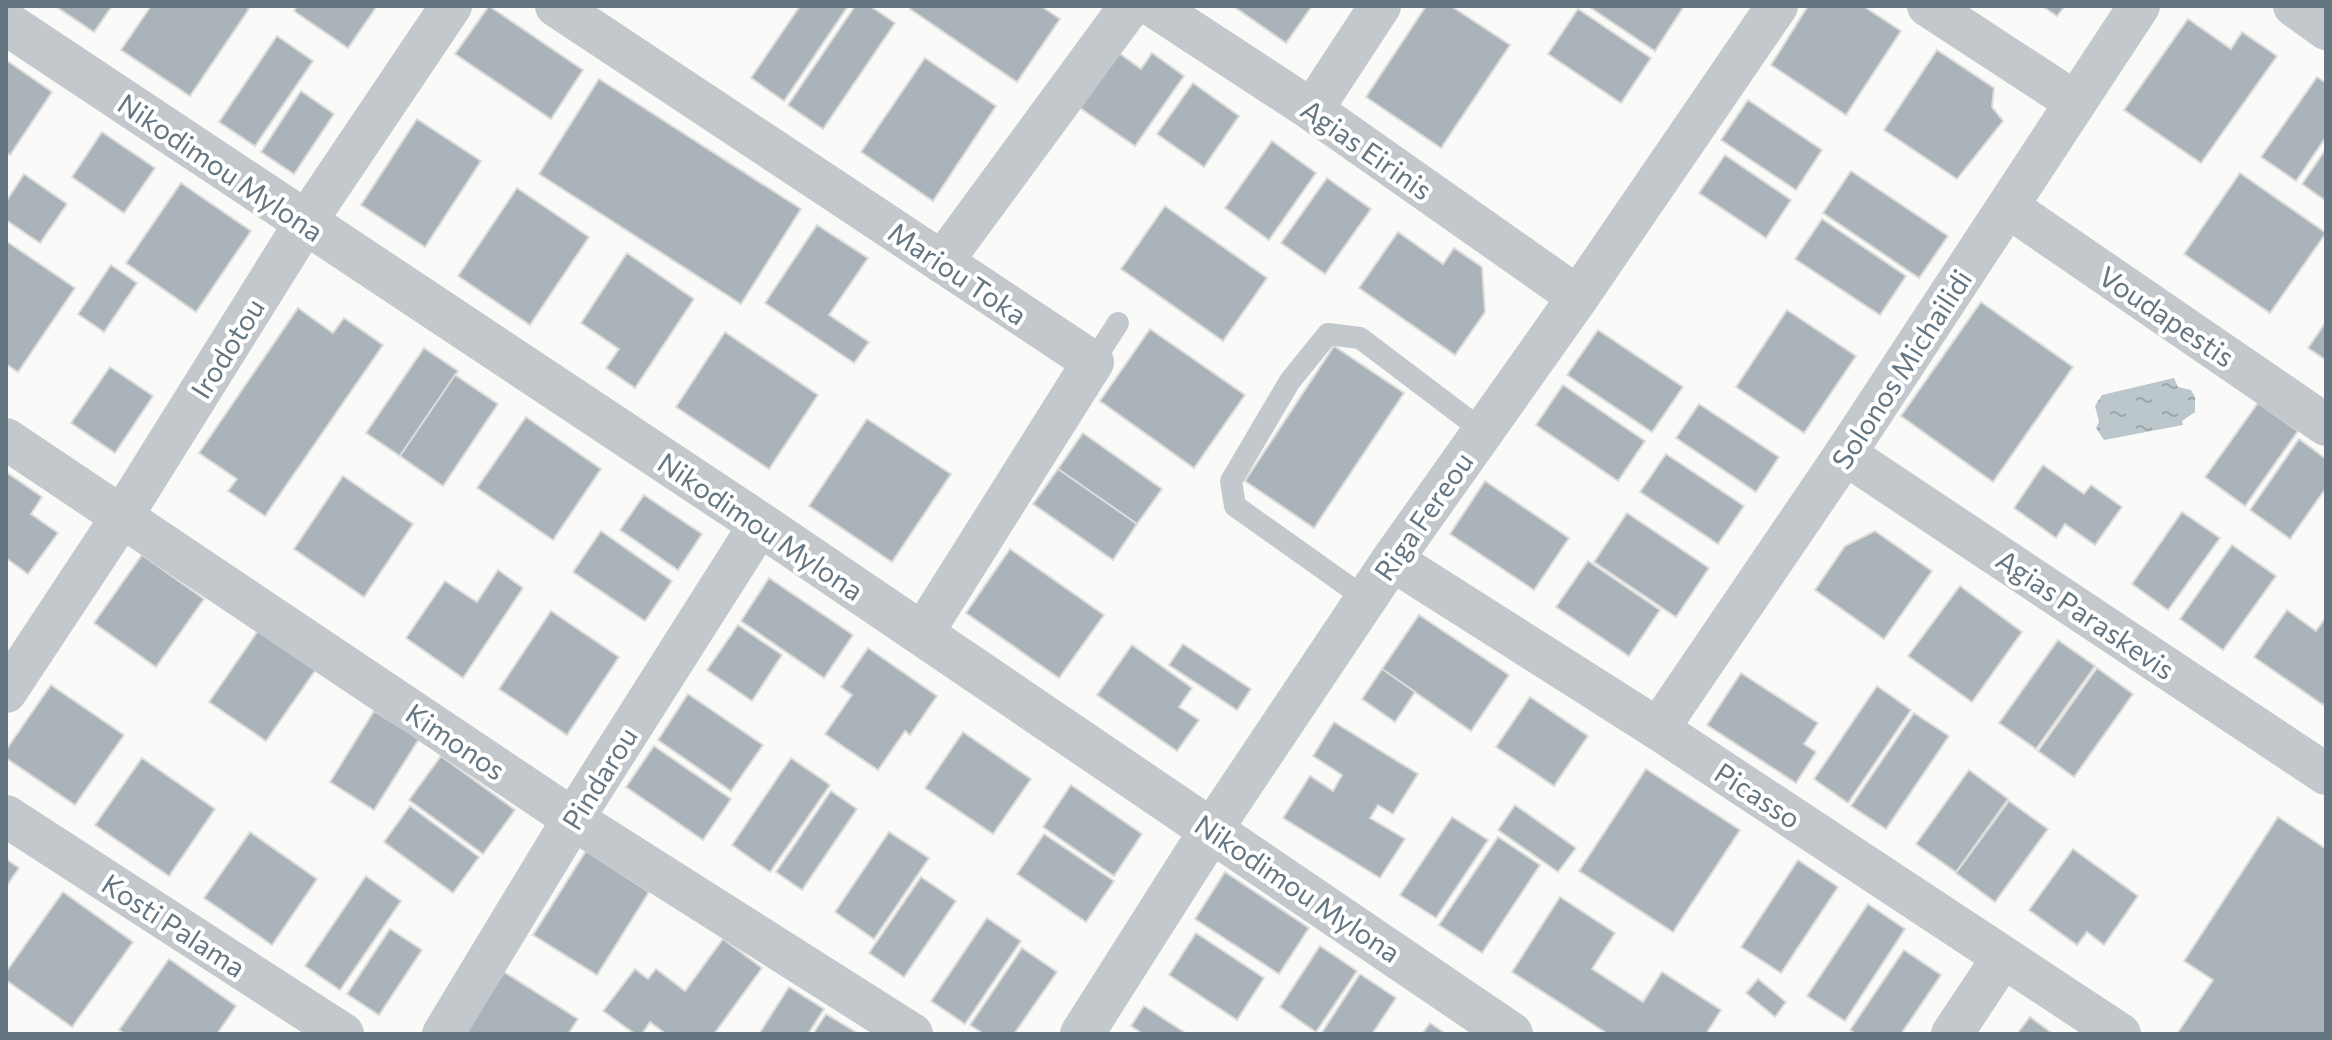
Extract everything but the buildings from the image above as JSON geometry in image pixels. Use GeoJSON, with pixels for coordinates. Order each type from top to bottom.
{"type":"FeatureCollection","features":[{"type":"Feature","properties":{"kind":"street","name":"Irodotou"},"geometry":{"type":"LineString","coordinates":[[6,692],[121,518],[305,223],[451,6]]}},
{"type":"Feature","properties":{"kind":"street","name":"Mariou Toka"},"geometry":{"type":"LineString","coordinates":[[556,6],[1093,362]]}},
{"type":"Feature","properties":{"kind":"street"},"geometry":{"type":"LineString","coordinates":[[942,262],[1130,6]]}},
{"type":"Feature","properties":{"kind":"street","name":"Agias Eirinis"},"geometry":{"type":"LineString","coordinates":[[1153,6],[1312,110],[1578,297]]}},
{"type":"Feature","properties":{"kind":"street"},"geometry":{"type":"LineString","coordinates":[[1312,110],[1380,6]]}},
{"type":"Feature","properties":{"kind":"street","name":"Riga Fereou"},"geometry":{"type":"LineString","coordinates":[[1082,1034],[1212,829],[1392,560],[1578,297],[1777,6]]}},
{"type":"Feature","properties":{"kind":"street"},"geometry":{"type":"LineString","coordinates":[[1928,6],[2075,102]]}},
{"type":"Feature","properties":{"kind":"street","name":"Solonos Michailidi"},"geometry":{"type":"LineString","coordinates":[[1658,729],[1845,454],[2139,6]]}},
{"type":"Feature","properties":{"kind":"street"},"geometry":{"type":"LineString","coordinates":[[2294,6],[2326,29]]}},
{"type":"Feature","properties":{"kind":"street","name":"Nikodimou Mylona"},"geometry":{"type":"LineString","coordinates":[[6,23],[760,524],[1511,1034]]}},
{"type":"Feature","properties":{"kind":"street","name":"Voudapestis"},"geometry":{"type":"LineString","coordinates":[[2008,207],[2326,425]]}},
{"type":"Feature","properties":{"kind":"street"},"geometry":{"type":"LineString","coordinates":[[922,634],[1093,362]]}},
{"type":"Feature","properties":{"kind":"street","name":"Kimonos"},"geometry":{"type":"LineString","coordinates":[[6,439],[573,819],[912,1034]]}},
{"type":"Feature","properties":{"kind":"street","name":"Agias Paraskevis"},"geometry":{"type":"LineString","coordinates":[[1845,454],[2326,774]]}},
{"type":"Feature","properties":{"kind":"street","name":"Pindarou"},"geometry":{"type":"LineString","coordinates":[[443,1034],[573,819],[760,524]]}},
{"type":"Feature","properties":{"kind":"street","name":"Picasso"},"geometry":{"type":"LineString","coordinates":[[1392,560],[1658,729],[2120,1034]]}},
{"type":"Feature","properties":{"kind":"street","name":"Kosti Palama"},"geometry":{"type":"LineString","coordinates":[[6,816],[343,1034]]}},
{"type":"Feature","properties":{"kind":"street"},"geometry":{"type":"LineString","coordinates":[[1952,1034],[2003,957]]}},
{"type":"Feature","properties":{"kind":"lane"},"geometry":{"type":"LineString","coordinates":[[1093,362],[1118,323]]}},
{"type":"Feature","properties":{"kind":"lane"},"geometry":{"type":"LineString","coordinates":[[1366,599],[1235,506],[1231,481],[1290,381],[1328,334],[1360,338],[1483,431]]}},
{"type":"Feature","properties":{"kind":"water"},"geometry":{"type":"Polygon","coordinates":[[[2174,378],[2178,387],[2191,390],[2195,397],[2195,412],[2182,421],[2183,425],[2104,440],[2096,428],[2099,422],[2095,406],[2102,395],[2174,378]]]}}]}
